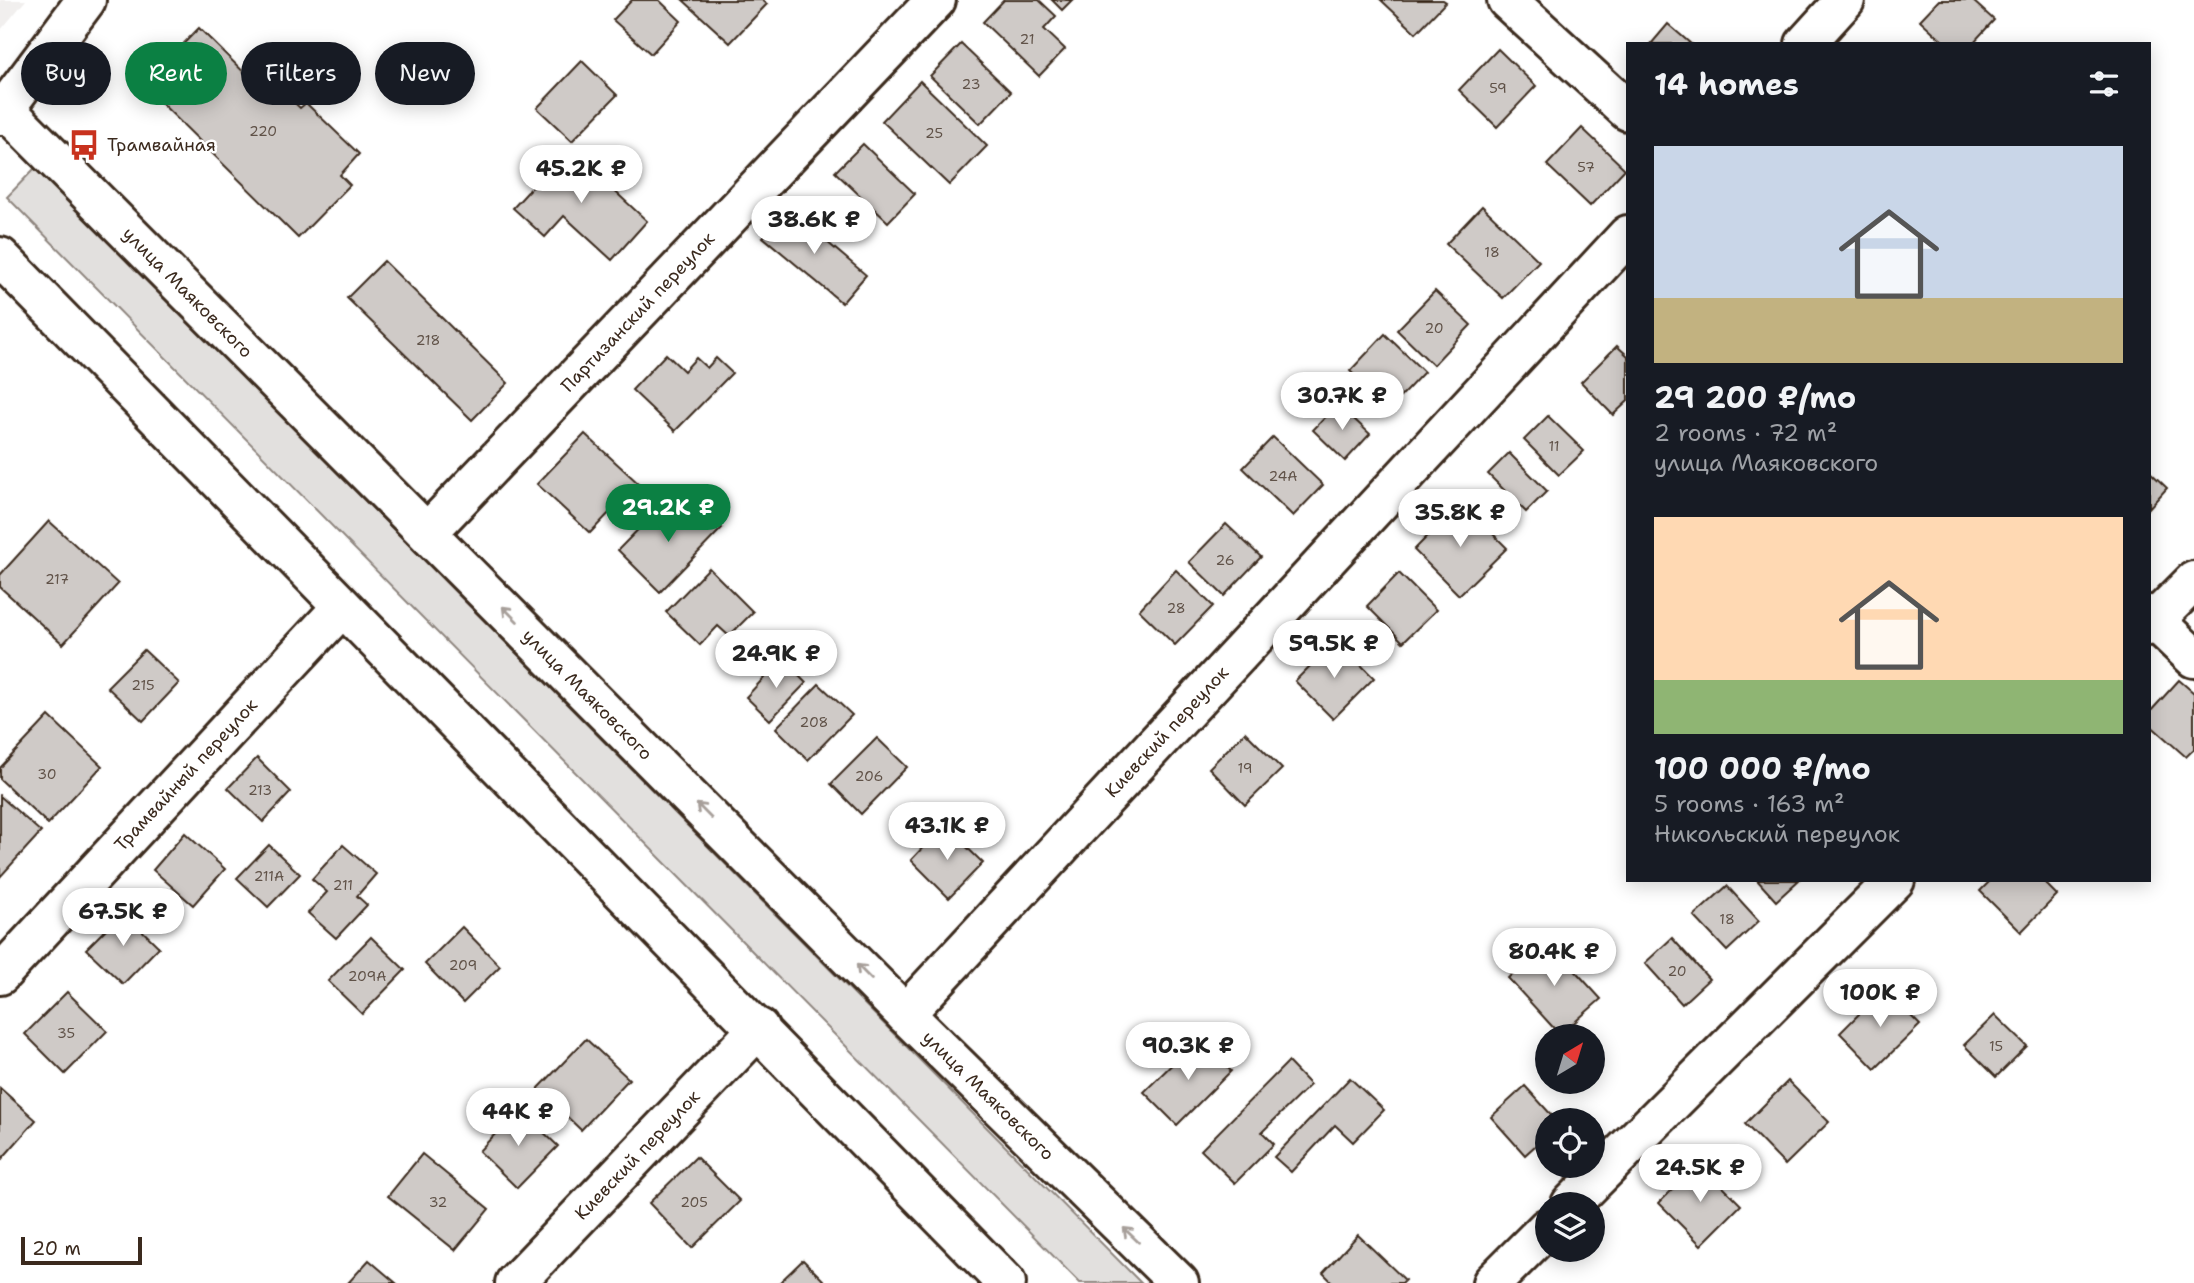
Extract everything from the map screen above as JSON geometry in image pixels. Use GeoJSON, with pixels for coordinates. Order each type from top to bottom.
{"type":"FeatureCollection","features":[{"type":"Feature","properties":{"kind":"street"},"geometry":{"type":"LineString","coordinates":[[1,109],[86,0]]}},
{"type":"Feature","properties":{"kind":"street","name":"Партизанский переулок"},"geometry":{"type":"LineString","coordinates":[[428,532],[936,0]]}},
{"type":"Feature","properties":{"kind":"street"},"geometry":{"type":"LineString","coordinates":[[1507,0],[1626,109]]}},
{"type":"Feature","properties":{"kind":"street"},"geometry":{"type":"LineString","coordinates":[[1807,42],[1845,0]]}},
{"type":"Feature","properties":{"kind":"street","name":"улица Маяковского"},"geometry":{"type":"LineString","coordinates":[[1,109],[428,532],[905,1014],[1180,1283]]}},
{"type":"Feature","properties":{"kind":"street","name":"Киевский переулок"},"geometry":{"type":"LineString","coordinates":[[905,1014],[1626,237]]}},
{"type":"Feature","properties":{"kind":"street"},"geometry":{"type":"LineString","coordinates":[[0,257],[759,1028],[1006,1283]]}},
{"type":"Feature","properties":{"kind":"street"},"geometry":{"type":"LineString","coordinates":[[2194,582],[2151,621],[2194,658]]}},
{"type":"Feature","properties":{"kind":"street","name":"Трамвайный переулок"},"geometry":{"type":"LineString","coordinates":[[0,975],[342,607]]}},
{"type":"Feature","properties":{"kind":"street"},"geometry":{"type":"LineString","coordinates":[[1583,1192],[1893,882]]}},
{"type":"Feature","properties":{"kind":"street","name":"Киевский переулок"},"geometry":{"type":"LineString","coordinates":[[515,1283],[759,1028]]}},
{"type":"Feature","properties":{"kind":"street"},"geometry":{"type":"LineString","coordinates":[[1492,1283],[1535,1240]]}},
{"type":"Feature","properties":{"kind":"shaded area"},"geometry":{"type":"Polygon","coordinates":[[[0,0],[26,0],[0,31],[0,0]]]}},
{"type":"Feature","properties":{"kind":"shaded area"},"geometry":{"type":"Polygon","coordinates":[[[35,168],[1141,1283],[1080,1283],[7,197],[35,168]]]}},
{"type":"Feature","properties":{"kind":"building"},"geometry":{"type":"Polygon","coordinates":[[[632,0],[659,0],[681,21],[651,54],[613,20],[632,0]]]}},
{"type":"Feature","properties":{"kind":"building"},"geometry":{"type":"Polygon","coordinates":[[[683,0],[762,0],[767,4],[730,43],[683,0]]]}},
{"type":"Feature","properties":{"kind":"building"},"geometry":{"type":"Polygon","coordinates":[[[1004,0],[1039,0],[1056,16],[1044,29],[1065,49],[1039,76],[983,22],[1004,0]]]}},
{"type":"Feature","properties":{"kind":"building"},"geometry":{"type":"Polygon","coordinates":[[[1052,0],[1072,0],[1062,10],[1052,0]]]}},
{"type":"Feature","properties":{"kind":"building"},"geometry":{"type":"Polygon","coordinates":[[[1381,0],[1443,0],[1446,2],[1416,33],[1381,0]]]}},
{"type":"Feature","properties":{"kind":"building"},"geometry":{"type":"Polygon","coordinates":[[[1939,0],[1972,0],[1994,20],[1974,42],[1944,42],[1920,20],[1939,0]]]}},
{"type":"Feature","properties":{"kind":"building"},"geometry":{"type":"Polygon","coordinates":[[[1668,24],[1689,42],[1653,42],[1668,24]]]}},
{"type":"Feature","properties":{"kind":"building"},"geometry":{"type":"Polygon","coordinates":[[[199,28],[213,42],[185,42],[199,28]]]}},
{"type":"Feature","properties":{"kind":"building"},"geometry":{"type":"Polygon","coordinates":[[[961,44],[1011,92],[980,124],[930,76],[961,44]]]}},
{"type":"Feature","properties":{"kind":"building"},"geometry":{"type":"Polygon","coordinates":[[[1498,49],[1536,86],[1497,127],[1459,90],[1498,49]]]}},
{"type":"Feature","properties":{"kind":"building"},"geometry":{"type":"Polygon","coordinates":[[[227,56],[241,69],[241,105],[297,105],[300,108],[308,105],[359,154],[340,175],[350,185],[298,238],[163,105],[227,105],[227,56]]]}},
{"type":"Feature","properties":{"kind":"building"},"geometry":{"type":"Polygon","coordinates":[[[582,61],[617,95],[572,141],[537,108],[582,61]]]}},
{"type":"Feature","properties":{"kind":"building"},"geometry":{"type":"Polygon","coordinates":[[[920,81],[987,146],[949,185],[882,121],[920,81]]]}},
{"type":"Feature","properties":{"kind":"building"},"geometry":{"type":"Polygon","coordinates":[[[1582,128],[1625,169],[1590,206],[1547,165],[1582,128]]]}},
{"type":"Feature","properties":{"kind":"building"},"geometry":{"type":"Polygon","coordinates":[[[863,144],[915,194],[888,222],[835,172],[863,144]]]}},
{"type":"Feature","properties":{"kind":"building"},"geometry":{"type":"Polygon","coordinates":[[[568,148],[647,221],[612,260],[564,216],[545,237],[513,208],[568,148]]]}},
{"type":"Feature","properties":{"kind":"building"},"geometry":{"type":"Polygon","coordinates":[[[1482,206],[1539,261],[1503,298],[1446,244],[1482,206]]]}},
{"type":"Feature","properties":{"kind":"building"},"geometry":{"type":"Polygon","coordinates":[[[787,208],[866,275],[842,303],[763,237],[787,208]]]}},
{"type":"Feature","properties":{"kind":"building"},"geometry":{"type":"Polygon","coordinates":[[[384,261],[508,383],[472,420],[347,298],[384,261]]]}},
{"type":"Feature","properties":{"kind":"building"},"geometry":{"type":"Polygon","coordinates":[[[1435,291],[1471,325],[1433,365],[1397,330],[1435,291]]]}},
{"type":"Feature","properties":{"kind":"building"},"geometry":{"type":"Polygon","coordinates":[[[1385,334],[1424,372],[1389,409],[1350,371],[1385,334]]]}},
{"type":"Feature","properties":{"kind":"building"},"geometry":{"type":"Polygon","coordinates":[[[1617,346],[1626,354],[1626,403],[1613,415],[1581,382],[1617,346]]]}},
{"type":"Feature","properties":{"kind":"building"},"geometry":{"type":"Polygon","coordinates":[[[666,354],[684,371],[696,358],[707,368],[716,358],[732,373],[675,431],[632,390],[666,354]]]}},
{"type":"Feature","properties":{"kind":"building"},"geometry":{"type":"Polygon","coordinates":[[[1338,404],[1370,434],[1345,461],[1313,430],[1338,404]]]}},
{"type":"Feature","properties":{"kind":"building"},"geometry":{"type":"Polygon","coordinates":[[[1548,416],[1584,451],[1559,475],[1524,440],[1548,416]]]}},
{"type":"Feature","properties":{"kind":"building"},"geometry":{"type":"Polygon","coordinates":[[[585,434],[638,483],[590,533],[537,484],[585,434]]]}},
{"type":"Feature","properties":{"kind":"building"},"geometry":{"type":"Polygon","coordinates":[[[1273,437],[1323,485],[1293,516],[1243,468],[1273,437]]]}},
{"type":"Feature","properties":{"kind":"building"},"geometry":{"type":"Polygon","coordinates":[[[1509,453],[1547,491],[1526,512],[1488,474],[1509,453]]]}},
{"type":"Feature","properties":{"kind":"building"},"geometry":{"type":"Polygon","coordinates":[[[2151,473],[2167,488],[2151,506],[2151,473]]]}},
{"type":"Feature","properties":{"kind":"building"},"geometry":{"type":"Polygon","coordinates":[[[1461,502],[1507,548],[1459,595],[1414,550],[1461,502]]]}},
{"type":"Feature","properties":{"kind":"building"},"geometry":{"type":"Polygon","coordinates":[[[663,504],[682,522],[698,506],[722,528],[660,592],[618,550],[663,504]]]}},
{"type":"Feature","properties":{"kind":"building"},"geometry":{"type":"Polygon","coordinates":[[[49,521],[118,584],[63,644],[0,587],[0,575],[49,521]]]}},
{"type":"Feature","properties":{"kind":"building"},"geometry":{"type":"Polygon","coordinates":[[[1226,524],[1261,557],[1224,596],[1189,562],[1226,524]]]}},
{"type":"Feature","properties":{"kind":"building"},"geometry":{"type":"Polygon","coordinates":[[[709,568],[753,612],[729,636],[718,626],[700,645],[666,612],[709,568]]]}},
{"type":"Feature","properties":{"kind":"building"},"geometry":{"type":"Polygon","coordinates":[[[1176,570],[1213,606],[1175,645],[1139,610],[1176,570]]]}},
{"type":"Feature","properties":{"kind":"building"},"geometry":{"type":"Polygon","coordinates":[[[1399,573],[1436,610],[1403,642],[1367,606],[1399,573]]]}},
{"type":"Feature","properties":{"kind":"building"},"geometry":{"type":"Polygon","coordinates":[[[1336,640],[1374,678],[1333,719],[1295,681],[1336,640]]]}},
{"type":"Feature","properties":{"kind":"building"},"geometry":{"type":"Polygon","coordinates":[[[144,650],[179,683],[143,721],[107,687],[144,650]]]}},
{"type":"Feature","properties":{"kind":"building"},"geometry":{"type":"Polygon","coordinates":[[[782,659],[806,683],[770,720],[746,697],[782,659]]]}},
{"type":"Feature","properties":{"kind":"building"},"geometry":{"type":"Polygon","coordinates":[[[2179,680],[2194,693],[2194,749],[2186,757],[2151,726],[2151,711],[2179,680]]]}},
{"type":"Feature","properties":{"kind":"building"},"geometry":{"type":"Polygon","coordinates":[[[819,684],[852,715],[808,760],[776,728],[819,684]]]}},
{"type":"Feature","properties":{"kind":"building"},"geometry":{"type":"Polygon","coordinates":[[[49,716],[102,766],[48,824],[0,779],[0,768],[49,716]]]}},
{"type":"Feature","properties":{"kind":"building"},"geometry":{"type":"Polygon","coordinates":[[[1245,732],[1282,769],[1245,805],[1209,768],[1245,732]]]}},
{"type":"Feature","properties":{"kind":"building"},"geometry":{"type":"Polygon","coordinates":[[[877,738],[907,767],[861,814],[831,784],[877,738]]]}},
{"type":"Feature","properties":{"kind":"building"},"geometry":{"type":"Polygon","coordinates":[[[257,758],[291,792],[263,822],[228,788],[257,758]]]}},
{"type":"Feature","properties":{"kind":"building"},"geometry":{"type":"Polygon","coordinates":[[[0,796],[41,832],[0,877],[0,796]]]}},
{"type":"Feature","properties":{"kind":"building"},"geometry":{"type":"Polygon","coordinates":[[[944,825],[983,863],[949,898],[911,860],[944,825]]]}},
{"type":"Feature","properties":{"kind":"building"},"geometry":{"type":"Polygon","coordinates":[[[185,833],[225,869],[193,905],[153,870],[185,833]]]}},
{"type":"Feature","properties":{"kind":"building"},"geometry":{"type":"Polygon","coordinates":[[[269,845],[300,874],[268,907],[237,878],[269,845]]]}},
{"type":"Feature","properties":{"kind":"building"},"geometry":{"type":"Polygon","coordinates":[[[343,845],[376,874],[357,896],[367,905],[336,938],[308,913],[327,892],[312,879],[343,845]]]}},
{"type":"Feature","properties":{"kind":"building"},"geometry":{"type":"Polygon","coordinates":[[[1759,882],[1797,882],[1776,901],[1759,882]]]}},
{"type":"Feature","properties":{"kind":"building"},"geometry":{"type":"Polygon","coordinates":[[[1989,882],[2044,882],[2057,895],[2021,932],[1980,891],[1989,882]]]}},
{"type":"Feature","properties":{"kind":"building"},"geometry":{"type":"Polygon","coordinates":[[[1727,886],[1759,921],[1727,951],[1694,916],[1727,886]]]}},
{"type":"Feature","properties":{"kind":"building"},"geometry":{"type":"Polygon","coordinates":[[[123,912],[159,947],[123,984],[86,949],[123,912]]]}},
{"type":"Feature","properties":{"kind":"building"},"geometry":{"type":"Polygon","coordinates":[[[462,927],[500,966],[463,1003],[425,964],[462,927]]]}},
{"type":"Feature","properties":{"kind":"building"},"geometry":{"type":"Polygon","coordinates":[[[371,937],[405,970],[362,1014],[328,981],[371,937]]]}},
{"type":"Feature","properties":{"kind":"building"},"geometry":{"type":"Polygon","coordinates":[[[1672,938],[1709,979],[1682,1004],[1645,963],[1672,938]]]}},
{"type":"Feature","properties":{"kind":"building"},"geometry":{"type":"Polygon","coordinates":[[[1548,941],[1601,999],[1573,1024],[1550,1024],[1508,978],[1548,941]]]}},
{"type":"Feature","properties":{"kind":"building"},"geometry":{"type":"Polygon","coordinates":[[[1884,989],[1920,1025],[1875,1069],[1840,1033],[1884,989]]]}},
{"type":"Feature","properties":{"kind":"building"},"geometry":{"type":"Polygon","coordinates":[[[67,992],[107,1031],[65,1074],[25,1034],[67,992]]]}},
{"type":"Feature","properties":{"kind":"building"},"geometry":{"type":"Polygon","coordinates":[[[1995,1015],[2027,1046],[1996,1077],[1964,1045],[1995,1015]]]}},
{"type":"Feature","properties":{"kind":"building"},"geometry":{"type":"Polygon","coordinates":[[[1199,1038],[1231,1071],[1177,1125],[1144,1092],[1199,1038]]]}},
{"type":"Feature","properties":{"kind":"building"},"geometry":{"type":"Polygon","coordinates":[[[586,1039],[629,1079],[581,1130],[538,1089],[586,1039]]]}},
{"type":"Feature","properties":{"kind":"building"},"geometry":{"type":"Polygon","coordinates":[[[1288,1062],[1310,1085],[1262,1132],[1274,1144],[1235,1183],[1201,1150],[1288,1062]]]}},
{"type":"Feature","properties":{"kind":"building"},"geometry":{"type":"Polygon","coordinates":[[[1350,1078],[1384,1110],[1353,1142],[1335,1125],[1291,1172],[1274,1157],[1350,1078]]]}},
{"type":"Feature","properties":{"kind":"building"},"geometry":{"type":"Polygon","coordinates":[[[1788,1081],[1829,1122],[1785,1165],[1745,1124],[1788,1081]]]}},
{"type":"Feature","properties":{"kind":"building"},"geometry":{"type":"Polygon","coordinates":[[[1525,1086],[1545,1108],[1535,1108],[1535,1146],[1525,1155],[1491,1117],[1525,1086]]]}},
{"type":"Feature","properties":{"kind":"building"},"geometry":{"type":"Polygon","coordinates":[[[0,1088],[36,1120],[0,1161],[0,1088]]]}},
{"type":"Feature","properties":{"kind":"building"},"geometry":{"type":"Polygon","coordinates":[[[519,1109],[558,1146],[517,1188],[479,1151],[519,1109]]]}},
{"type":"Feature","properties":{"kind":"building"},"geometry":{"type":"Polygon","coordinates":[[[422,1154],[489,1209],[455,1250],[388,1196],[422,1154]]]}},
{"type":"Feature","properties":{"kind":"building"},"geometry":{"type":"Polygon","coordinates":[[[696,1157],[740,1201],[692,1248],[649,1203],[696,1157]]]}},
{"type":"Feature","properties":{"kind":"building"},"geometry":{"type":"Polygon","coordinates":[[[1699,1163],[1741,1205],[1701,1245],[1659,1203],[1699,1163]]]}},
{"type":"Feature","properties":{"kind":"building"},"geometry":{"type":"Polygon","coordinates":[[[1358,1235],[1405,1280],[1402,1283],[1333,1283],[1323,1273],[1358,1235]]]}},
{"type":"Feature","properties":{"kind":"building"},"geometry":{"type":"Polygon","coordinates":[[[369,1260],[396,1283],[348,1283],[369,1260]]]}},
{"type":"Feature","properties":{"kind":"building"},"geometry":{"type":"Polygon","coordinates":[[[803,1260],[826,1283],[779,1283],[803,1260]]]}},
{"type":"Feature","properties":{"kind":"place","name":"Трамвайная"},"geometry":{"type":"Point","coordinates":[84,145]}}]}
